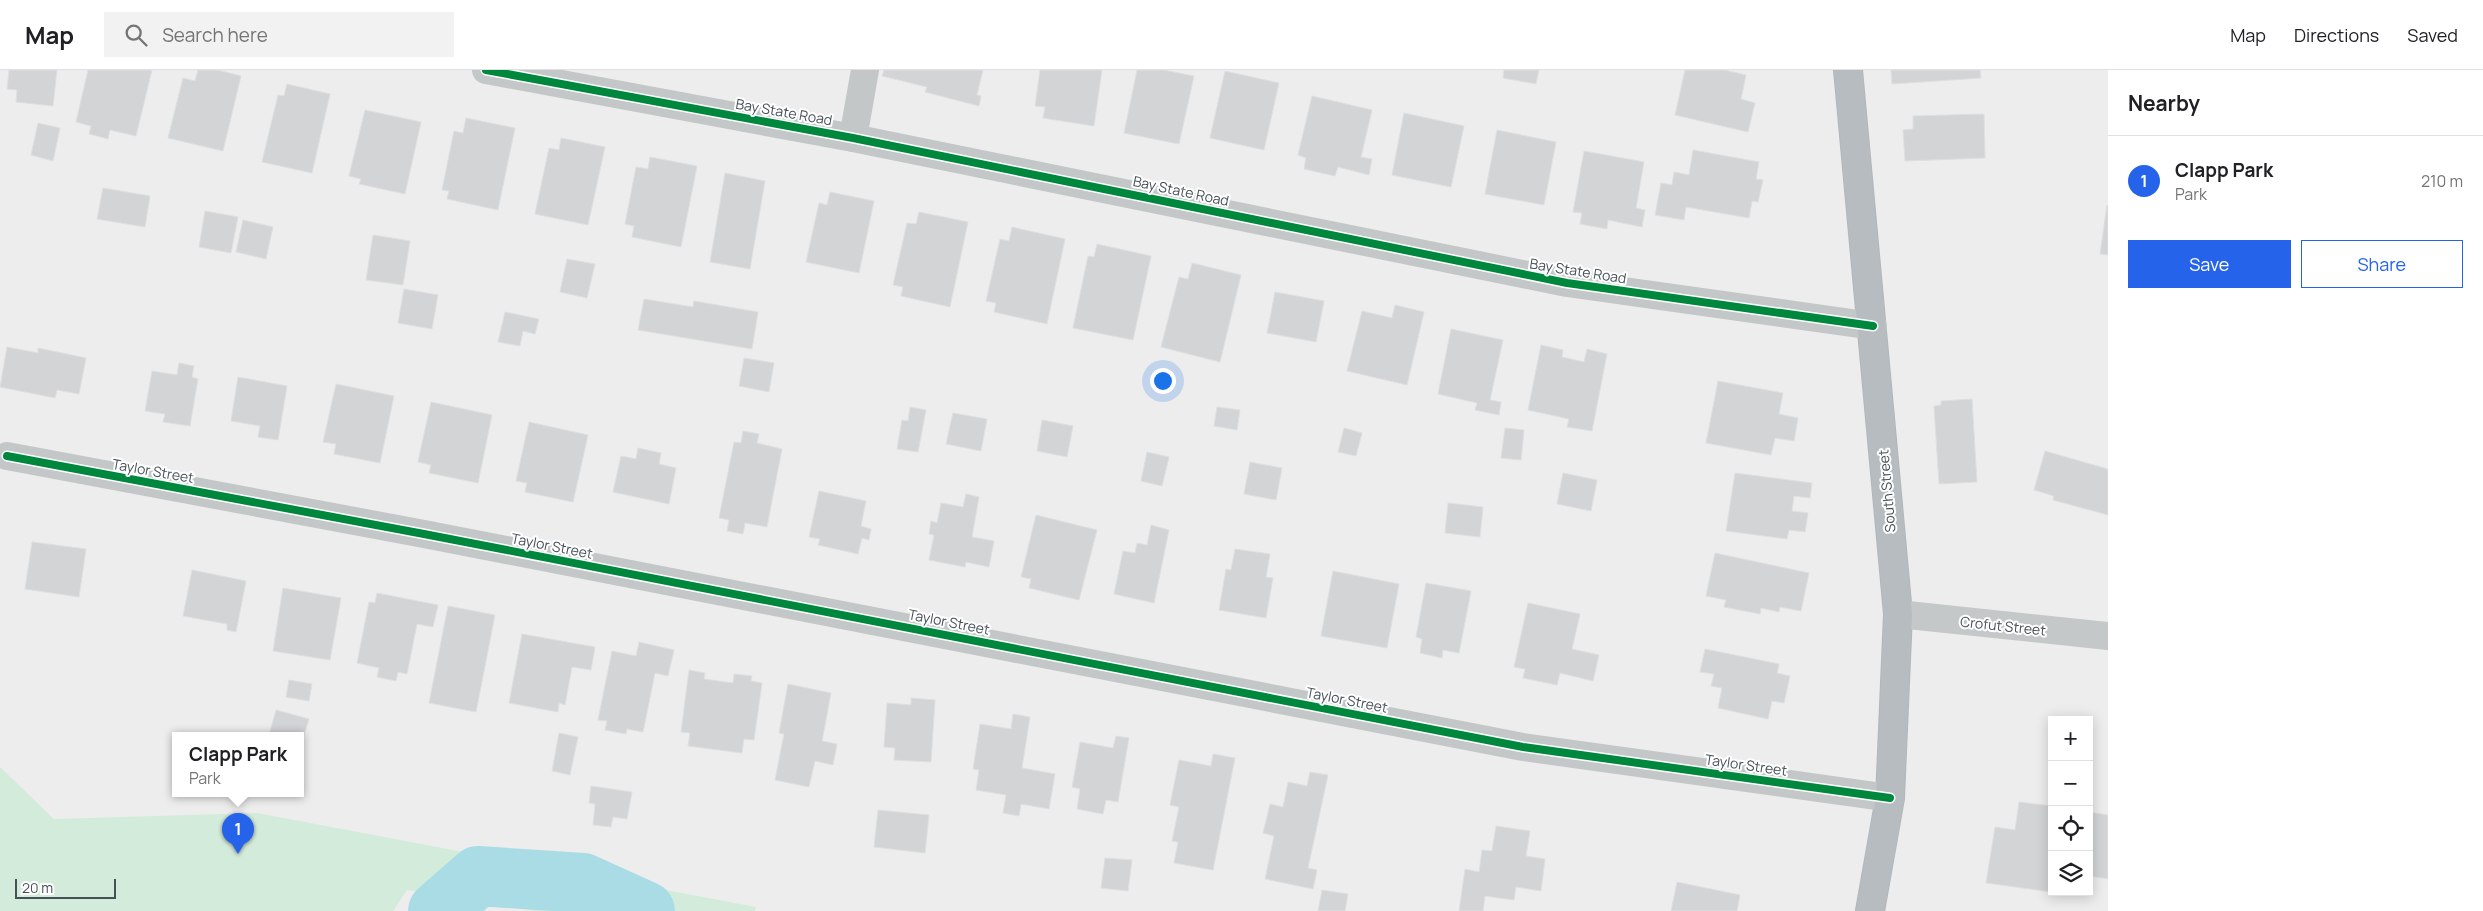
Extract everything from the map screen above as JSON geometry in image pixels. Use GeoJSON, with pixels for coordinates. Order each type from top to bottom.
{"type":"FeatureCollection","features":[{"type":"Feature","properties":{"kind":"highway","name":"South Street"},"geometry":{"type":"LineString","coordinates":[[1848,70],[1898,614],[1890,798],[1870,911]]}},
{"type":"Feature","properties":{"kind":"street","name":"Bay State Road"},"geometry":{"type":"LineString","coordinates":[[486,70],[853,138],[1567,283],[1873,326]]}},
{"type":"Feature","properties":{"kind":"street"},"geometry":{"type":"LineString","coordinates":[[853,138],[865,70]]}},
{"type":"Feature","properties":{"kind":"street","name":"Taylor Street"},"geometry":{"type":"LineString","coordinates":[[6,456],[414,532],[1523,747],[1890,798]]}},
{"type":"Feature","properties":{"kind":"street","name":"Crofut Street"},"geometry":{"type":"LineString","coordinates":[[1898,614],[2108,636]]}},
{"type":"Feature","properties":{"kind":"green space"},"geometry":{"type":"Polygon","coordinates":[[[0,767],[54,819],[257,813],[756,907],[755,911],[534,911],[407,890],[393,911],[0,911],[0,767]]]}},
{"type":"Feature","properties":{"kind":"building"},"geometry":{"type":"Polygon","coordinates":[[[9,70],[57,70],[53,106],[16,102],[17,90],[7,89],[9,70]]]}},
{"type":"Feature","properties":{"kind":"building"},"geometry":{"type":"Polygon","coordinates":[[[88,70],[152,70],[136,136],[110,130],[108,139],[89,134],[91,126],[76,122],[88,70]]]}},
{"type":"Feature","properties":{"kind":"building"},"geometry":{"type":"Polygon","coordinates":[[[198,70],[218,70],[241,76],[223,151],[168,138],[183,78],[195,81],[198,70]]]}},
{"type":"Feature","properties":{"kind":"building"},"geometry":{"type":"Polygon","coordinates":[[[884,70],[983,70],[977,95],[981,96],[979,106],[925,92],[927,87],[882,76],[884,70]]]}},
{"type":"Feature","properties":{"kind":"building"},"geometry":{"type":"Polygon","coordinates":[[[1040,70],[1102,70],[1094,126],[1043,118],[1045,107],[1035,106],[1040,70]]]}},
{"type":"Feature","properties":{"kind":"building"},"geometry":{"type":"Polygon","coordinates":[[[1137,70],[1164,70],[1194,76],[1179,144],[1124,133],[1137,70]]]}},
{"type":"Feature","properties":{"kind":"building"},"geometry":{"type":"Polygon","coordinates":[[[1504,70],[1539,70],[1536,84],[1503,78],[1504,70]]]}},
{"type":"Feature","properties":{"kind":"building"},"geometry":{"type":"Polygon","coordinates":[[[1685,70],[1725,70],[1746,75],[1741,99],[1755,103],[1748,132],[1675,115],[1685,70]]]}},
{"type":"Feature","properties":{"kind":"building"},"geometry":{"type":"Polygon","coordinates":[[[1891,70],[1980,70],[1981,78],[1892,84],[1891,70]]]}},
{"type":"Feature","properties":{"kind":"building"},"geometry":{"type":"Polygon","coordinates":[[[1225,71],[1279,83],[1264,150],[1210,138],[1225,71]]]}},
{"type":"Feature","properties":{"kind":"building"},"geometry":{"type":"Polygon","coordinates":[[[287,84],[330,94],[312,173],[262,162],[278,95],[284,96],[287,84]]]}},
{"type":"Feature","properties":{"kind":"building"},"geometry":{"type":"Polygon","coordinates":[[[1312,96],[1372,110],[1361,157],[1372,159],[1369,175],[1338,167],[1335,176],[1304,169],[1306,158],[1298,155],[1312,96]]]}},
{"type":"Feature","properties":{"kind":"building"},"geometry":{"type":"Polygon","coordinates":[[[365,110],[421,122],[405,194],[359,184],[361,179],[349,176],[365,110]]]}},
{"type":"Feature","properties":{"kind":"building"},"geometry":{"type":"Polygon","coordinates":[[[1404,113],[1464,126],[1451,187],[1392,175],[1404,113]]]}},
{"type":"Feature","properties":{"kind":"building"},"geometry":{"type":"Polygon","coordinates":[[[1984,114],[1985,158],[1905,161],[1903,130],[1913,129],[1913,116],[1984,114]]]}},
{"type":"Feature","properties":{"kind":"building"},"geometry":{"type":"Polygon","coordinates":[[[466,118],[515,128],[498,210],[447,199],[449,191],[442,190],[454,131],[463,133],[466,118]]]}},
{"type":"Feature","properties":{"kind":"building"},"geometry":{"type":"Polygon","coordinates":[[[38,123],[60,128],[53,161],[31,155],[38,123]]]}},
{"type":"Feature","properties":{"kind":"building"},"geometry":{"type":"Polygon","coordinates":[[[1497,130],[1556,142],[1544,205],[1485,194],[1497,130]]]}},
{"type":"Feature","properties":{"kind":"building"},"geometry":{"type":"Polygon","coordinates":[[[561,138],[605,147],[588,225],[535,214],[549,148],[559,150],[561,138]]]}},
{"type":"Feature","properties":{"kind":"building"},"geometry":{"type":"Polygon","coordinates":[[[1693,150],[1759,162],[1756,179],[1763,180],[1758,202],[1752,201],[1749,218],[1686,207],[1684,220],[1655,215],[1661,183],[1672,185],[1674,172],[1689,175],[1693,150]]]}},
{"type":"Feature","properties":{"kind":"building"},"geometry":{"type":"Polygon","coordinates":[[[1584,151],[1644,162],[1636,208],[1645,210],[1642,227],[1608,220],[1607,229],[1580,224],[1582,213],[1573,212],[1584,151]]]}},
{"type":"Feature","properties":{"kind":"building"},"geometry":{"type":"Polygon","coordinates":[[[650,157],[697,166],[681,247],[632,237],[634,226],[625,224],[636,167],[648,169],[650,157]]]}},
{"type":"Feature","properties":{"kind":"building"},"geometry":{"type":"Polygon","coordinates":[[[725,173],[765,181],[750,269],[710,262],[725,173]]]}},
{"type":"Feature","properties":{"kind":"building"},"geometry":{"type":"Polygon","coordinates":[[[103,188],[150,196],[145,227],[97,219],[103,188]]]}},
{"type":"Feature","properties":{"kind":"building"},"geometry":{"type":"Polygon","coordinates":[[[830,192],[874,201],[859,273],[806,262],[819,203],[827,205],[830,192]]]}},
{"type":"Feature","properties":{"kind":"building"},"geometry":{"type":"Polygon","coordinates":[[[2108,206],[2108,255],[2100,254],[2108,206]]]}},
{"type":"Feature","properties":{"kind":"building"},"geometry":{"type":"Polygon","coordinates":[[[205,211],[238,217],[231,253],[199,247],[205,211]]]}},
{"type":"Feature","properties":{"kind":"building"},"geometry":{"type":"Polygon","coordinates":[[[919,212],[968,222],[950,307],[901,296],[903,287],[893,285],[907,223],[916,224],[919,212]]]}},
{"type":"Feature","properties":{"kind":"building"},"geometry":{"type":"Polygon","coordinates":[[[243,220],[273,227],[266,259],[236,252],[243,220]]]}},
{"type":"Feature","properties":{"kind":"building"},"geometry":{"type":"Polygon","coordinates":[[[1012,227],[1065,239],[1047,324],[994,312],[996,303],[986,301],[1000,239],[1009,241],[1012,227]]]}},
{"type":"Feature","properties":{"kind":"building"},"geometry":{"type":"Polygon","coordinates":[[[373,235],[410,241],[403,285],[366,280],[373,235]]]}},
{"type":"Feature","properties":{"kind":"building"},"geometry":{"type":"Polygon","coordinates":[[[1097,244],[1151,256],[1133,340],[1073,328],[1088,256],[1094,257],[1097,244]]]}},
{"type":"Feature","properties":{"kind":"building"},"geometry":{"type":"Polygon","coordinates":[[[567,259],[595,264],[587,298],[560,292],[567,259]]]}},
{"type":"Feature","properties":{"kind":"building"},"geometry":{"type":"Polygon","coordinates":[[[1192,263],[1241,275],[1220,362],[1161,347],[1179,277],[1188,279],[1192,263]]]}},
{"type":"Feature","properties":{"kind":"building"},"geometry":{"type":"Polygon","coordinates":[[[404,289],[438,295],[432,329],[398,323],[404,289]]]}},
{"type":"Feature","properties":{"kind":"building"},"geometry":{"type":"Polygon","coordinates":[[[1275,292],[1324,301],[1316,342],[1267,333],[1275,292]]]}},
{"type":"Feature","properties":{"kind":"building"},"geometry":{"type":"Polygon","coordinates":[[[644,299],[693,307],[694,301],[758,312],[752,349],[638,330],[644,299]]]}},
{"type":"Feature","properties":{"kind":"building"},"geometry":{"type":"Polygon","coordinates":[[[1395,305],[1424,312],[1407,385],[1347,371],[1362,311],[1392,318],[1395,305]]]}},
{"type":"Feature","properties":{"kind":"building"},"geometry":{"type":"Polygon","coordinates":[[[505,312],[539,319],[535,334],[523,331],[520,346],[498,342],[505,312]]]}},
{"type":"Feature","properties":{"kind":"building"},"geometry":{"type":"Polygon","coordinates":[[[1451,329],[1503,340],[1490,400],[1501,402],[1499,415],[1475,410],[1477,403],[1438,394],[1451,329]]]}},
{"type":"Feature","properties":{"kind":"building"},"geometry":{"type":"Polygon","coordinates":[[[1541,345],[1563,350],[1562,357],[1584,362],[1587,349],[1607,354],[1592,431],[1567,427],[1569,419],[1528,410],[1541,345]]]}},
{"type":"Feature","properties":{"kind":"building"},"geometry":{"type":"Polygon","coordinates":[[[7,347],[38,353],[38,348],[86,358],[79,394],[57,390],[55,398],[0,387],[7,347]]]}},
{"type":"Feature","properties":{"kind":"building"},"geometry":{"type":"Polygon","coordinates":[[[744,358],[774,363],[769,392],[739,386],[744,358]]]}},
{"type":"Feature","properties":{"kind":"building"},"geometry":{"type":"Polygon","coordinates":[[[179,363],[194,366],[192,377],[198,379],[190,426],[163,422],[165,414],[145,411],[152,371],[177,375],[179,363]]]}},
{"type":"Feature","properties":{"kind":"building"},"geometry":{"type":"Polygon","coordinates":[[[238,377],[287,386],[278,440],[258,437],[260,426],[231,421],[238,377]]]}},
{"type":"Feature","properties":{"kind":"building"},"geometry":{"type":"Polygon","coordinates":[[[1718,381],[1783,393],[1779,414],[1798,418],[1794,441],[1775,438],[1771,455],[1706,443],[1718,381]]]}},
{"type":"Feature","properties":{"kind":"building"},"geometry":{"type":"Polygon","coordinates":[[[336,384],[394,396],[380,463],[334,454],[336,444],[323,442],[336,384]]]}},
{"type":"Feature","properties":{"kind":"building"},"geometry":{"type":"Polygon","coordinates":[[[1972,399],[1977,482],[1939,484],[1934,406],[1941,405],[1941,401],[1972,399]]]}},
{"type":"Feature","properties":{"kind":"building"},"geometry":{"type":"Polygon","coordinates":[[[431,402],[492,415],[478,483],[429,473],[431,465],[418,462],[431,402]]]}},
{"type":"Feature","properties":{"kind":"building"},"geometry":{"type":"Polygon","coordinates":[[[910,407],[926,410],[918,452],[897,449],[902,420],[908,421],[910,407]]]}},
{"type":"Feature","properties":{"kind":"building"},"geometry":{"type":"Polygon","coordinates":[[[1217,407],[1240,410],[1237,430],[1214,426],[1217,407]]]}},
{"type":"Feature","properties":{"kind":"building"},"geometry":{"type":"Polygon","coordinates":[[[953,413],[987,419],[981,451],[946,444],[953,413]]]}},
{"type":"Feature","properties":{"kind":"building"},"geometry":{"type":"Polygon","coordinates":[[[1042,420],[1073,426],[1067,457],[1037,451],[1042,420]]]}},
{"type":"Feature","properties":{"kind":"building"},"geometry":{"type":"Polygon","coordinates":[[[529,422],[588,435],[573,502],[525,492],[527,483],[516,481],[529,422]]]}},
{"type":"Feature","properties":{"kind":"building"},"geometry":{"type":"Polygon","coordinates":[[[1344,428],[1362,433],[1356,456],[1338,452],[1344,428]]]}},
{"type":"Feature","properties":{"kind":"building"},"geometry":{"type":"Polygon","coordinates":[[[1505,428],[1524,430],[1521,460],[1501,458],[1505,428]]]}},
{"type":"Feature","properties":{"kind":"building"},"geometry":{"type":"Polygon","coordinates":[[[743,431],[759,434],[757,443],[782,449],[767,527],[745,523],[743,534],[727,531],[729,520],[719,518],[734,442],[741,443],[743,431]]]}},
{"type":"Feature","properties":{"kind":"building"},"geometry":{"type":"Polygon","coordinates":[[[638,448],[661,453],[659,464],[676,468],[669,504],[613,492],[621,456],[636,459],[638,448]]]}},
{"type":"Feature","properties":{"kind":"building"},"geometry":{"type":"Polygon","coordinates":[[[2045,451],[2108,469],[2108,515],[2053,500],[2054,496],[2034,490],[2045,451]]]}},
{"type":"Feature","properties":{"kind":"building"},"geometry":{"type":"Polygon","coordinates":[[[1147,452],[1169,457],[1162,486],[1141,481],[1147,452]]]}},
{"type":"Feature","properties":{"kind":"building"},"geometry":{"type":"Polygon","coordinates":[[[1250,462],[1282,468],[1276,500],[1244,494],[1250,462]]]}},
{"type":"Feature","properties":{"kind":"building"},"geometry":{"type":"Polygon","coordinates":[[[1563,473],[1597,480],[1591,511],[1557,504],[1563,473]]]}},
{"type":"Feature","properties":{"kind":"building"},"geometry":{"type":"Polygon","coordinates":[[[1735,473],[1812,483],[1810,498],[1794,496],[1792,511],[1808,513],[1805,532],[1789,530],[1787,539],[1726,531],[1735,473]]]}},
{"type":"Feature","properties":{"kind":"building"},"geometry":{"type":"Polygon","coordinates":[[[819,491],[866,501],[861,526],[871,529],[869,540],[862,538],[858,554],[818,545],[820,539],[809,537],[819,491]]]}},
{"type":"Feature","properties":{"kind":"building"},"geometry":{"type":"Polygon","coordinates":[[[966,494],[979,497],[972,537],[994,541],[989,567],[966,562],[965,567],[929,560],[934,535],[929,534],[931,521],[937,523],[941,503],[963,507],[966,494]]]}},
{"type":"Feature","properties":{"kind":"building"},"geometry":{"type":"Polygon","coordinates":[[[1448,503],[1483,507],[1480,537],[1445,533],[1448,503]]]}},
{"type":"Feature","properties":{"kind":"building"},"geometry":{"type":"Polygon","coordinates":[[[1036,515],[1097,530],[1079,600],[1029,588],[1031,579],[1021,577],[1036,515]]]}},
{"type":"Feature","properties":{"kind":"building"},"geometry":{"type":"Polygon","coordinates":[[[1151,525],[1169,530],[1154,603],[1114,594],[1123,551],[1135,553],[1137,543],[1147,545],[1151,525]]]}},
{"type":"Feature","properties":{"kind":"building"},"geometry":{"type":"Polygon","coordinates":[[[32,542],[86,549],[79,597],[25,589],[32,542]]]}},
{"type":"Feature","properties":{"kind":"building"},"geometry":{"type":"Polygon","coordinates":[[[1235,549],[1270,554],[1266,577],[1273,578],[1266,618],[1219,610],[1226,569],[1231,570],[1235,549]]]}},
{"type":"Feature","properties":{"kind":"building"},"geometry":{"type":"Polygon","coordinates":[[[1715,553],[1809,573],[1801,611],[1780,607],[1779,612],[1761,608],[1760,614],[1724,607],[1726,600],[1706,596],[1715,553]]]}},
{"type":"Feature","properties":{"kind":"building"},"geometry":{"type":"Polygon","coordinates":[[[192,570],[246,581],[236,632],[227,630],[227,624],[183,616],[192,570]]]}},
{"type":"Feature","properties":{"kind":"building"},"geometry":{"type":"Polygon","coordinates":[[[1333,571],[1399,584],[1387,648],[1321,636],[1333,571]]]}},
{"type":"Feature","properties":{"kind":"building"},"geometry":{"type":"Polygon","coordinates":[[[1426,583],[1471,591],[1459,653],[1443,650],[1442,658],[1420,653],[1422,639],[1416,637],[1426,583]]]}},
{"type":"Feature","properties":{"kind":"building"},"geometry":{"type":"Polygon","coordinates":[[[283,588],[341,598],[330,660],[273,651],[283,588]]]}},
{"type":"Feature","properties":{"kind":"building"},"geometry":{"type":"Polygon","coordinates":[[[377,593],[438,605],[433,627],[417,624],[407,674],[398,672],[396,681],[377,677],[379,668],[357,663],[369,602],[375,603],[377,593]]]}},
{"type":"Feature","properties":{"kind":"building"},"geometry":{"type":"Polygon","coordinates":[[[1528,603],[1580,614],[1572,649],[1599,655],[1593,681],[1560,673],[1557,685],[1523,678],[1525,669],[1514,667],[1528,603]]]}},
{"type":"Feature","properties":{"kind":"building"},"geometry":{"type":"Polygon","coordinates":[[[448,606],[495,615],[476,712],[429,703],[448,606]]]}},
{"type":"Feature","properties":{"kind":"building"},"geometry":{"type":"Polygon","coordinates":[[[522,634],[595,647],[591,670],[572,667],[565,705],[559,703],[558,712],[509,703],[522,634]]]}},
{"type":"Feature","properties":{"kind":"building"},"geometry":{"type":"Polygon","coordinates":[[[639,642],[674,650],[668,676],[655,673],[643,732],[627,729],[626,734],[605,730],[607,721],[598,720],[612,651],[636,656],[639,642]]]}},
{"type":"Feature","properties":{"kind":"building"},"geometry":{"type":"Polygon","coordinates":[[[1705,649],[1779,664],[1777,673],[1790,676],[1784,703],[1772,701],[1768,719],[1718,708],[1722,688],[1711,686],[1714,674],[1700,672],[1705,649]]]}},
{"type":"Feature","properties":{"kind":"building"},"geometry":{"type":"Polygon","coordinates":[[[689,670],[705,673],[704,679],[733,683],[734,674],[752,676],[751,681],[762,683],[754,740],[744,739],[742,753],[688,746],[690,733],[681,732],[689,670]]]}},
{"type":"Feature","properties":{"kind":"building"},"geometry":{"type":"Polygon","coordinates":[[[289,680],[312,684],[309,701],[286,697],[289,680]]]}},
{"type":"Feature","properties":{"kind":"building"},"geometry":{"type":"Polygon","coordinates":[[[788,684],[831,693],[822,741],[837,744],[833,765],[815,761],[809,787],[775,780],[784,734],[779,733],[788,684]]]}},
{"type":"Feature","properties":{"kind":"building"},"geometry":{"type":"Polygon","coordinates":[[[911,698],[935,700],[931,762],[894,760],[895,748],[884,747],[887,703],[911,705],[911,698]]]}},
{"type":"Feature","properties":{"kind":"building"},"geometry":{"type":"Polygon","coordinates":[[[276,710],[309,719],[304,735],[304,732],[270,732],[276,710]]]}},
{"type":"Feature","properties":{"kind":"building"},"geometry":{"type":"Polygon","coordinates":[[[1013,714],[1030,717],[1022,768],[1055,774],[1049,809],[1021,804],[1019,816],[1003,813],[1006,795],[976,790],[979,770],[973,769],[980,724],[1011,729],[1013,714]]]}},
{"type":"Feature","properties":{"kind":"building"},"geometry":{"type":"Polygon","coordinates":[[[559,733],[578,737],[570,775],[552,771],[559,733]]]}},
{"type":"Feature","properties":{"kind":"building"},"geometry":{"type":"Polygon","coordinates":[[[1116,736],[1129,738],[1118,802],[1106,800],[1103,814],[1077,809],[1080,789],[1072,787],[1080,742],[1113,748],[1116,736]]]}},
{"type":"Feature","properties":{"kind":"building"},"geometry":{"type":"Polygon","coordinates":[[[1213,754],[1235,758],[1213,870],[1174,863],[1178,842],[1172,841],[1179,807],[1170,805],[1179,760],[1211,766],[1213,754]]]}},
{"type":"Feature","properties":{"kind":"building"},"geometry":{"type":"Polygon","coordinates":[[[1310,772],[1328,775],[1308,868],[1317,870],[1313,889],[1265,879],[1274,836],[1263,833],[1270,804],[1283,807],[1288,782],[1307,786],[1310,772]]]}},
{"type":"Feature","properties":{"kind":"building"},"geometry":{"type":"Polygon","coordinates":[[[591,786],[632,792],[627,819],[613,817],[611,827],[593,825],[595,804],[589,803],[591,786]]]}},
{"type":"Feature","properties":{"kind":"building"},"geometry":{"type":"Polygon","coordinates":[[[2019,802],[2048,806],[2048,891],[1986,883],[1995,827],[2015,830],[2019,802]]]}},
{"type":"Feature","properties":{"kind":"building"},"geometry":{"type":"Polygon","coordinates":[[[878,810],[929,815],[925,853],[874,847],[878,810]]]}},
{"type":"Feature","properties":{"kind":"building"},"geometry":{"type":"Polygon","coordinates":[[[2093,813],[2108,815],[2108,879],[2093,877],[2093,813]]]}},
{"type":"Feature","properties":{"kind":"building"},"geometry":{"type":"Polygon","coordinates":[[[1496,826],[1530,831],[1526,856],[1545,859],[1541,891],[1516,887],[1514,900],[1485,896],[1483,911],[1459,911],[1465,869],[1479,872],[1482,850],[1492,851],[1496,826]]]}},
{"type":"Feature","properties":{"kind":"building"},"geometry":{"type":"Polygon","coordinates":[[[1105,858],[1132,860],[1128,891],[1101,888],[1105,858]]]}},
{"type":"Feature","properties":{"kind":"building"},"geometry":{"type":"Polygon","coordinates":[[[1677,882],[1740,895],[1737,911],[1671,911],[1677,882]]]}},
{"type":"Feature","properties":{"kind":"building"},"geometry":{"type":"Polygon","coordinates":[[[1322,890],[1348,894],[1345,911],[1318,911],[1322,890]]]}},
{"type":"Feature","properties":{"kind":"waterway"},"geometry":{"type":"LineString","coordinates":[[438,911],[478,876],[583,883],[645,911]]}},
{"type":"Feature","properties":{"kind":"cycle path"},"geometry":{"type":"LineString","coordinates":[[486,70],[853,138],[1567,283],[1873,326]]}},
{"type":"Feature","properties":{"kind":"cycle path"},"geometry":{"type":"LineString","coordinates":[[7,456],[424,534],[1523,747],[1890,798]]}},
{"type":"Feature","properties":{"kind":"place","name":"Clapp Park"},"geometry":{"type":"Point","coordinates":[238,854]}}]}
